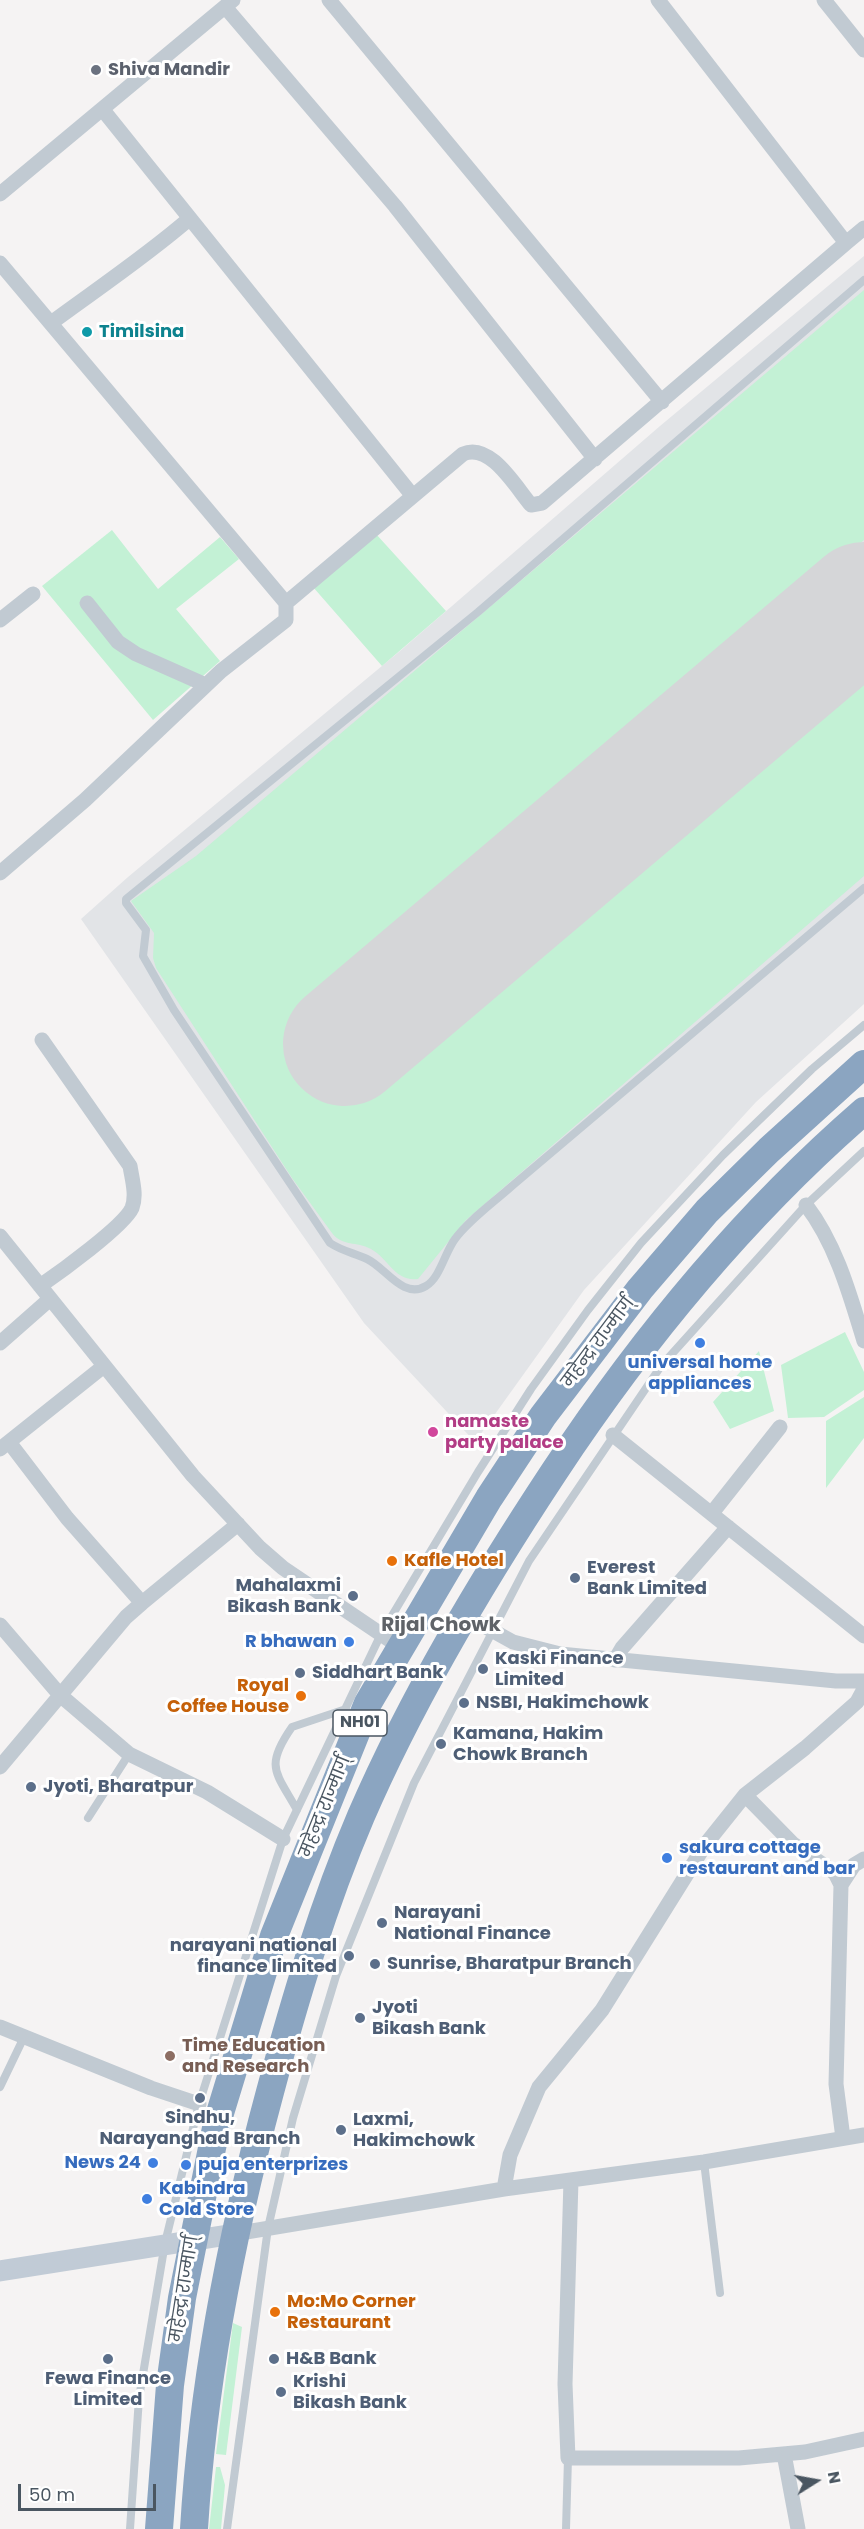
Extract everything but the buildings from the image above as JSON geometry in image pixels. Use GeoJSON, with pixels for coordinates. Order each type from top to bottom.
{"type":"FeatureCollection","features":[{"type":"Feature","properties":{"kind":"highway","name":"महेन्द्र राज्मार्ग्"},"geometry":{"type":"LineString","coordinates":[[159,2529],[179,2241],[274,1936],[391,1640],[449,1562],[543,1416],[640,1289],[707,1211],[769,1150],[864,1064]]}},
{"type":"Feature","properties":{"kind":"highway","name":"महेन्द्र राज्मार्ग्"},"geometry":{"type":"LineString","coordinates":[[194,2529],[206,2396],[234,2234],[284,2040],[324,1911],[362,1815],[408,1719],[466,1616],[518,1527],[590,1416],[651,1335],[729,1242],[864,1112]]}},
{"type":"Feature","properties":{"kind":"main road"},"geometry":{"type":"LineString","coordinates":[[0,2271],[234,2234]]}},
{"type":"Feature","properties":{"kind":"street"},"geometry":{"type":"LineString","coordinates":[[329,0],[662,402]]}},
{"type":"Feature","properties":{"kind":"street"},"geometry":{"type":"LineString","coordinates":[[658,0],[846,243]]}},
{"type":"Feature","properties":{"kind":"street"},"geometry":{"type":"LineString","coordinates":[[824,0],[864,50]]}},
{"type":"Feature","properties":{"kind":"street"},"geometry":{"type":"LineString","coordinates":[[2,189],[103,111],[230,4],[395,206],[595,459]]}},
{"type":"Feature","properties":{"kind":"street"},"geometry":{"type":"LineString","coordinates":[[103,111],[412,495]]}},
{"type":"Feature","properties":{"kind":"street"},"geometry":{"type":"LineString","coordinates":[[51,323],[104,283],[141,260],[189,219]]}},
{"type":"Feature","properties":{"kind":"street"},"geometry":{"type":"LineString","coordinates":[[286,603],[463,453],[472,450],[490,458],[531,505],[542,503],[864,228]]}},
{"type":"Feature","properties":{"kind":"street"},"geometry":{"type":"LineString","coordinates":[[0,263],[286,603],[286,620],[206,685],[85,801],[0,873]]}},
{"type":"Feature","properties":{"kind":"street"},"geometry":{"type":"LineString","coordinates":[[0,620],[33,594]]}},
{"type":"Feature","properties":{"kind":"street"},"geometry":{"type":"LineString","coordinates":[[87,603],[118,642],[135,654],[206,685]]}},
{"type":"Feature","properties":{"kind":"street"},"geometry":{"type":"LineString","coordinates":[[40,1286],[120,1222],[132,1208],[134,1189],[130,1166],[42,1040]]}},
{"type":"Feature","properties":{"kind":"street"},"geometry":{"type":"LineString","coordinates":[[806,1205],[821,1228],[846,1283],[864,1341]]}},
{"type":"Feature","properties":{"kind":"street"},"geometry":{"type":"LineString","coordinates":[[0,1236],[193,1476],[238,1524],[283,1568],[391,1640]]}},
{"type":"Feature","properties":{"kind":"street"},"geometry":{"type":"LineString","coordinates":[[0,1343],[50,1299]]}},
{"type":"Feature","properties":{"kind":"street"},"geometry":{"type":"LineString","coordinates":[[104,1366],[4,1445],[142,1603]]}},
{"type":"Feature","properties":{"kind":"street"},"geometry":{"type":"LineString","coordinates":[[712,1513],[780,1427]]}},
{"type":"Feature","properties":{"kind":"street"},"geometry":{"type":"LineString","coordinates":[[613,1435],[864,1636]]}},
{"type":"Feature","properties":{"kind":"street"},"geometry":{"type":"LineString","coordinates":[[0,1767],[126,1617],[238,1524]]}},
{"type":"Feature","properties":{"kind":"street"},"geometry":{"type":"LineString","coordinates":[[615,1660],[621,1648],[728,1527]]}},
{"type":"Feature","properties":{"kind":"street"},"geometry":{"type":"LineString","coordinates":[[466,1616],[513,1642],[560,1654],[836,1681],[864,1681]]}},
{"type":"Feature","properties":{"kind":"street"},"geometry":{"type":"LineString","coordinates":[[0,1625],[60,1695],[129,1754],[207,1792],[283,1839]]}},
{"type":"Feature","properties":{"kind":"street"},"geometry":{"type":"LineString","coordinates":[[504,2189],[510,2155],[540,2087],[602,2010],[705,1845],[746,1795],[857,1702],[864,1689]]}},
{"type":"Feature","properties":{"kind":"street"},"geometry":{"type":"LineString","coordinates":[[746,1795],[793,1844],[835,1874],[841,1885],[836,2084],[843,2138]]}},
{"type":"Feature","properties":{"kind":"street"},"geometry":{"type":"LineString","coordinates":[[841,1885],[854,1864],[864,1859]]}},
{"type":"Feature","properties":{"kind":"street"},"geometry":{"type":"LineString","coordinates":[[0,2027],[151,2088],[199,2104]]}},
{"type":"Feature","properties":{"kind":"street"},"geometry":{"type":"LineString","coordinates":[[234,2234],[504,2189],[704,2162],[864,2135]]}},
{"type":"Feature","properties":{"kind":"street"},"geometry":{"type":"LineString","coordinates":[[571,2180],[565,2384],[568,2458],[739,2457],[784,2454],[864,2439]]}},
{"type":"Feature","properties":{"kind":"street"},"geometry":{"type":"LineString","coordinates":[[784,2454],[798,2529]]}},
{"type":"Feature","properties":{"kind":"lane"},"geometry":{"type":"LineString","coordinates":[[864,280],[478,612],[126,899],[126,903],[146,930],[143,956],[174,1010],[330,1243],[343,1252],[369,1259],[400,1285],[425,1288],[433,1280],[456,1238],[512,1186],[864,888]]}},
{"type":"Feature","properties":{"kind":"lane"},"geometry":{"type":"LineString","coordinates":[[130,2529],[139,2398],[179,2241],[199,2104],[283,1839],[346,1709],[391,1640],[519,1407],[595,1301],[641,1243],[723,1155],[812,1069],[864,1025]]}},
{"type":"Feature","properties":{"kind":"lane"},"geometry":{"type":"LineString","coordinates":[[227,2529],[268,2228],[293,2118],[336,1976],[414,1784],[529,1561],[661,1366],[806,1205],[864,1151]]}},
{"type":"Feature","properties":{"kind":"lane"},"geometry":{"type":"LineString","coordinates":[[297,1810],[274,1770],[274,1760],[292,1727],[346,1709]]}},
{"type":"Feature","properties":{"kind":"lane"},"geometry":{"type":"LineString","coordinates":[[88,1818],[129,1754]]}},
{"type":"Feature","properties":{"kind":"lane"},"geometry":{"type":"LineString","coordinates":[[0,2087],[24,2037]]}},
{"type":"Feature","properties":{"kind":"lane"},"geometry":{"type":"LineString","coordinates":[[704,2162],[720,2293]]}},
{"type":"Feature","properties":{"kind":"lane"},"geometry":{"type":"LineString","coordinates":[[567,2529],[568,2458]]}},
{"type":"Feature","properties":{"kind":"shaded area"},"geometry":{"type":"Polygon","coordinates":[[[864,256],[864,1004],[756,1102],[584,1290],[475,1442],[364,1323],[81,919],[128,877],[400,651],[660,426],[864,256]]]}},
{"type":"Feature","properties":{"kind":"green space"},"geometry":{"type":"Polygon","coordinates":[[[864,290],[864,540],[305,1016],[360,1076],[864,647],[864,876],[466,1220],[418,1279],[403,1277],[371,1249],[345,1242],[336,1237],[292,1178],[156,968],[153,958],[154,933],[131,901],[196,856],[864,290]]]}},
{"type":"Feature","properties":{"kind":"green space"},"geometry":{"type":"Polygon","coordinates":[[[112,530],[158,589],[220,537],[239,559],[176,609],[220,661],[153,720],[42,586],[112,530]]]}},
{"type":"Feature","properties":{"kind":"green space"},"geometry":{"type":"Polygon","coordinates":[[[376,534],[446,611],[382,666],[313,587],[376,534]]]}},
{"type":"Feature","properties":{"kind":"green space"},"geometry":{"type":"Polygon","coordinates":[[[845,1332],[864,1372],[864,1390],[824,1417],[788,1418],[781,1365],[845,1332]]]}},
{"type":"Feature","properties":{"kind":"green space"},"geometry":{"type":"Polygon","coordinates":[[[759,1351],[774,1411],[730,1429],[713,1402],[759,1351]]]}},
{"type":"Feature","properties":{"kind":"green space"},"geometry":{"type":"Polygon","coordinates":[[[864,1397],[864,1438],[826,1488],[826,1421],[864,1397]]]}},
{"type":"Feature","properties":{"kind":"green space"},"geometry":{"type":"Polygon","coordinates":[[[233,2323],[242,2327],[226,2455],[216,2454],[233,2323]]]}},
{"type":"Feature","properties":{"kind":"green space"},"geometry":{"type":"Polygon","coordinates":[[[216,2467],[220,2467],[225,2485],[221,2529],[209,2529],[216,2467]]]}},
{"type":"Feature","properties":{"kind":"runway"},"geometry":{"type":"LineString","coordinates":[[345,1044],[864,604]]}},
{"type":"Feature","properties":{"kind":"place","name":"Shiva Mandir"},"geometry":{"type":"Point","coordinates":[96,70]}},
{"type":"Feature","properties":{"kind":"place","name":"Timilsina"},"geometry":{"type":"Point","coordinates":[87,332]}},
{"type":"Feature","properties":{"kind":"place","name":"universal home appliances"},"geometry":{"type":"Point","coordinates":[700,1343]}},
{"type":"Feature","properties":{"kind":"place","name":"namaste party palace"},"geometry":{"type":"Point","coordinates":[433,1432]}},
{"type":"Feature","properties":{"kind":"place","name":"Kafle Hotel"},"geometry":{"type":"Point","coordinates":[392,1561]}},
{"type":"Feature","properties":{"kind":"place","name":"Everest Bank Limited"},"geometry":{"type":"Point","coordinates":[575,1578]}},
{"type":"Feature","properties":{"kind":"place","name":"Mahalaxmi Bikash Bank"},"geometry":{"type":"Point","coordinates":[353,1596]}},
{"type":"Feature","properties":{"kind":"place","name":"R bhawan"},"geometry":{"type":"Point","coordinates":[349,1642]}},
{"type":"Feature","properties":{"kind":"place","name":"Kaski Finance Limited"},"geometry":{"type":"Point","coordinates":[483,1669]}},
{"type":"Feature","properties":{"kind":"place","name":"Siddhart Bank"},"geometry":{"type":"Point","coordinates":[300,1673]}},
{"type":"Feature","properties":{"kind":"place","name":"Royal Coffee House"},"geometry":{"type":"Point","coordinates":[301,1696]}},
{"type":"Feature","properties":{"kind":"place","name":"NSBI, Hakimchowk"},"geometry":{"type":"Point","coordinates":[464,1703]}},
{"type":"Feature","properties":{"kind":"place","name":"Kamana, Hakim Chowk Branch"},"geometry":{"type":"Point","coordinates":[441,1744]}},
{"type":"Feature","properties":{"kind":"place","name":"Jyoti, Bharatpur"},"geometry":{"type":"Point","coordinates":[31,1787]}},
{"type":"Feature","properties":{"kind":"place","name":"sakura cottage restaurant and bar"},"geometry":{"type":"Point","coordinates":[667,1858]}},
{"type":"Feature","properties":{"kind":"place","name":"Narayani National Finance"},"geometry":{"type":"Point","coordinates":[382,1923]}},
{"type":"Feature","properties":{"kind":"place","name":"narayani national finance limited"},"geometry":{"type":"Point","coordinates":[349,1956]}},
{"type":"Feature","properties":{"kind":"place","name":"Sunrise, Bharatpur Branch"},"geometry":{"type":"Point","coordinates":[375,1964]}},
{"type":"Feature","properties":{"kind":"place","name":"Jyoti Bikash Bank"},"geometry":{"type":"Point","coordinates":[360,2018]}},
{"type":"Feature","properties":{"kind":"place","name":"Time Education and Research"},"geometry":{"type":"Point","coordinates":[170,2056]}},
{"type":"Feature","properties":{"kind":"place","name":"Sindhu, Narayanghad Branch"},"geometry":{"type":"Point","coordinates":[200,2098]}},
{"type":"Feature","properties":{"kind":"place","name":"Laxmi, Hakimchowk"},"geometry":{"type":"Point","coordinates":[341,2130]}},
{"type":"Feature","properties":{"kind":"place","name":"News 24"},"geometry":{"type":"Point","coordinates":[153,2163]}},
{"type":"Feature","properties":{"kind":"place","name":"puja enterprizes"},"geometry":{"type":"Point","coordinates":[186,2165]}},
{"type":"Feature","properties":{"kind":"place","name":"Kabindra Cold Store"},"geometry":{"type":"Point","coordinates":[147,2199]}},
{"type":"Feature","properties":{"kind":"place","name":"Mo:Mo Corner Restaurant"},"geometry":{"type":"Point","coordinates":[275,2312]}},
{"type":"Feature","properties":{"kind":"place","name":"Fewa Finance Limited"},"geometry":{"type":"Point","coordinates":[108,2359]}},
{"type":"Feature","properties":{"kind":"place","name":"H&B Bank"},"geometry":{"type":"Point","coordinates":[274,2359]}},
{"type":"Feature","properties":{"kind":"place","name":"Krishi Bikash Bank"},"geometry":{"type":"Point","coordinates":[281,2392]}},
{"type":"Feature","properties":{"kind":"district","name":"Rijal Chowk"},"geometry":{"type":"Point","coordinates":[441,1626]}}]}
